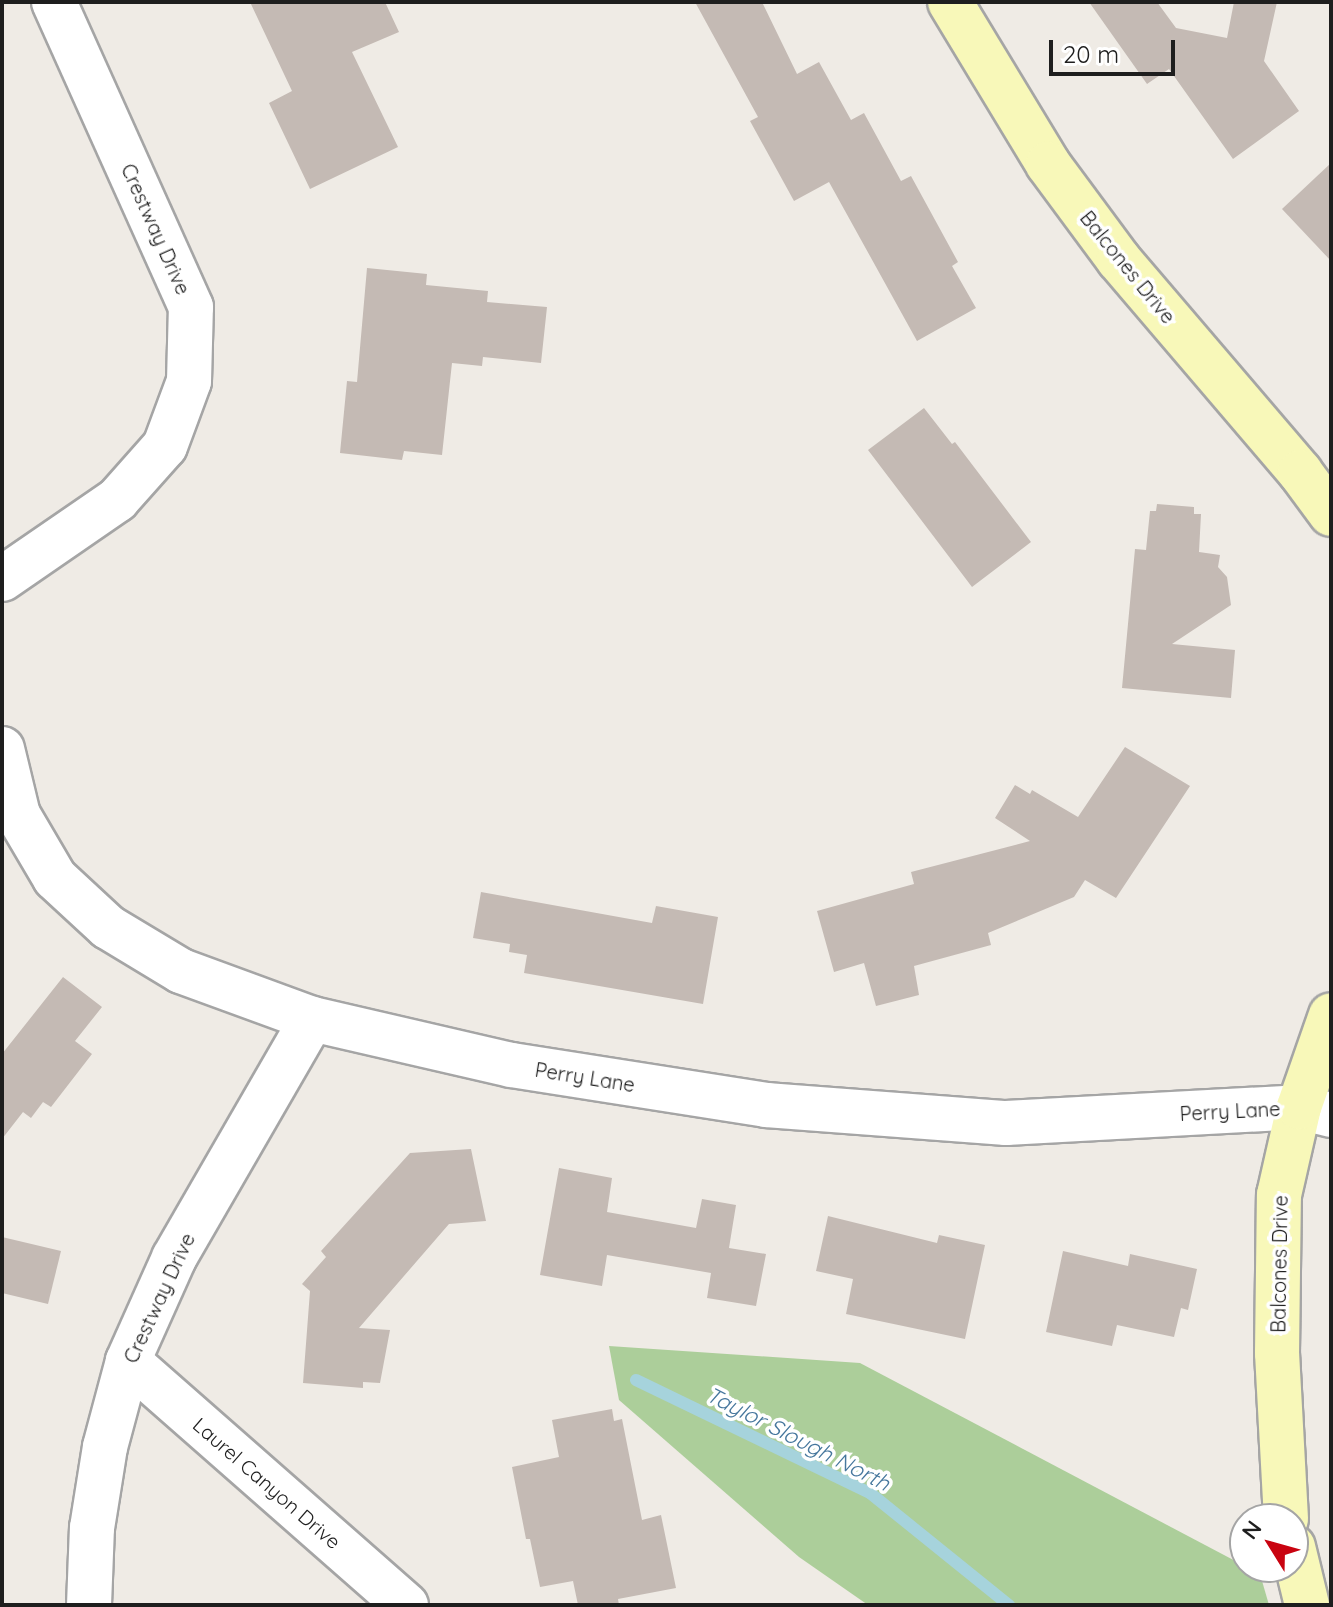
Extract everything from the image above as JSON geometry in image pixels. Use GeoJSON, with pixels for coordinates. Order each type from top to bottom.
{"type":"FeatureCollection","features":[{"type":"Feature","properties":{"kind":"street","name":"Crestway Drive"},"geometry":{"type":"LineString","coordinates":[[2,579],[117,500],[165,446],[189,381],[191,307],[54,2]]}},
{"type":"Feature","properties":{"kind":"street","name":"Balcones Drive"},"geometry":{"type":"LineString","coordinates":[[950,2],[996,82],[1119,260],[1300,472],[1331,514]]}},
{"type":"Feature","properties":{"kind":"street","name":"Perry Lane"},"geometry":{"type":"LineString","coordinates":[[2,749],[18,815],[55,878],[108,927],[181,971],[312,1019],[511,1065],[766,1105],[1006,1123],[1315,1111]]}},
{"type":"Feature","properties":{"kind":"street","name":"Balcones Drive"},"geometry":{"type":"LineString","coordinates":[[1285,1503],[1277,1353],[1279,1195],[1315,1111],[1331,1015]]}},
{"type":"Feature","properties":{"kind":"street","name":"Crestway Drive"},"geometry":{"type":"LineString","coordinates":[[89,1605],[92,1528],[101,1474],[128,1361],[174,1258],[312,1019]]}},
{"type":"Feature","properties":{"kind":"street","name":"Laurel Canyon Drive"},"geometry":{"type":"LineString","coordinates":[[128,1361],[406,1605]]}},
{"type":"Feature","properties":{"kind":"street"},"geometry":{"type":"LineString","coordinates":[[1302,1583],[1307,1605]]}},
{"type":"Feature","properties":{"kind":"green space"},"geometry":{"type":"Polygon","coordinates":[[[609,1346],[860,1363],[1229,1558],[1229,1583],[1263,1583],[1269,1605],[868,1605],[799,1557],[619,1400],[609,1346]]]}},
{"type":"Feature","properties":{"kind":"building"},"geometry":{"type":"Polygon","coordinates":[[[250,2],[385,2],[399,32],[352,52],[398,147],[310,189],[269,103],[292,91],[250,2]]]}},
{"type":"Feature","properties":{"kind":"building"},"geometry":{"type":"Polygon","coordinates":[[[695,2],[762,2],[797,74],[819,62],[851,120],[864,113],[901,181],[911,176],[958,262],[952,266],[976,308],[917,341],[829,182],[794,201],[750,121],[758,117],[695,2]]]}},
{"type":"Feature","properties":{"kind":"building"},"geometry":{"type":"Polygon","coordinates":[[[1089,2],[1157,2],[1176,28],[1227,38],[1234,2],[1277,2],[1264,61],[1299,111],[1233,159],[1169,69],[1147,84],[1089,2]]]}},
{"type":"Feature","properties":{"kind":"building"},"geometry":{"type":"Polygon","coordinates":[[[1331,163],[1331,261],[1282,209],[1331,163]]]}},
{"type":"Feature","properties":{"kind":"building"},"geometry":{"type":"Polygon","coordinates":[[[367,268],[427,274],[426,285],[488,291],[487,302],[547,307],[541,363],[483,357],[482,366],[452,363],[442,455],[404,451],[402,460],[340,453],[347,381],[357,382],[367,268]]]}},
{"type":"Feature","properties":{"kind":"building"},"geometry":{"type":"Polygon","coordinates":[[[924,408],[952,444],[955,442],[1031,542],[972,587],[868,450],[924,408]]]}},
{"type":"Feature","properties":{"kind":"building"},"geometry":{"type":"Polygon","coordinates":[[[1157,504],[1194,507],[1194,514],[1201,514],[1199,552],[1220,555],[1218,567],[1227,577],[1231,605],[1172,644],[1235,650],[1231,698],[1122,688],[1135,549],[1146,550],[1150,511],[1156,511],[1157,504]]]}},
{"type":"Feature","properties":{"kind":"building"},"geometry":{"type":"Polygon","coordinates":[[[1125,747],[1190,786],[1116,898],[1085,880],[1074,897],[988,933],[991,945],[914,966],[919,995],[876,1006],[864,963],[834,972],[817,911],[914,884],[911,872],[1030,841],[995,818],[1015,785],[1030,794],[1032,790],[1078,817],[1125,747]]]}},
{"type":"Feature","properties":{"kind":"building"},"geometry":{"type":"Polygon","coordinates":[[[481,892],[652,923],[656,906],[718,917],[703,1004],[524,973],[527,955],[509,952],[510,944],[473,938],[481,892]]]}},
{"type":"Feature","properties":{"kind":"building"},"geometry":{"type":"Polygon","coordinates":[[[63,977],[102,1007],[75,1041],[92,1054],[51,1107],[43,1102],[31,1118],[23,1112],[2,1139],[2,1054],[63,977]]]}},
{"type":"Feature","properties":{"kind":"building"},"geometry":{"type":"Polygon","coordinates":[[[471,1149],[486,1221],[449,1224],[359,1328],[390,1330],[380,1383],[363,1382],[363,1388],[303,1383],[310,1291],[302,1284],[326,1257],[321,1251],[410,1153],[471,1149]]]}},
{"type":"Feature","properties":{"kind":"building"},"geometry":{"type":"Polygon","coordinates":[[[559,1168],[612,1178],[607,1212],[696,1228],[702,1199],[736,1205],[729,1248],[766,1254],[756,1306],[707,1298],[711,1273],[607,1255],[602,1286],[540,1275],[559,1168]]]}},
{"type":"Feature","properties":{"kind":"building"},"geometry":{"type":"Polygon","coordinates":[[[828,1216],[937,1243],[939,1235],[985,1245],[965,1339],[846,1314],[853,1279],[816,1271],[828,1216]]]}},
{"type":"Feature","properties":{"kind":"building"},"geometry":{"type":"Polygon","coordinates":[[[2,1237],[61,1251],[48,1304],[2,1293],[2,1237]]]}},
{"type":"Feature","properties":{"kind":"building"},"geometry":{"type":"Polygon","coordinates":[[[1063,1251],[1128,1266],[1130,1254],[1197,1269],[1188,1310],[1181,1308],[1174,1337],[1117,1325],[1112,1346],[1046,1332],[1063,1251]]]}},
{"type":"Feature","properties":{"kind":"building"},"geometry":{"type":"Polygon","coordinates":[[[612,1409],[614,1421],[622,1419],[642,1520],[661,1515],[676,1588],[618,1599],[619,1605],[578,1605],[573,1581],[540,1587],[530,1539],[526,1539],[512,1467],[559,1457],[552,1420],[612,1409]]]}},
{"type":"Feature","properties":{"kind":"waterway","name":"Taylor Slough North"},"geometry":{"type":"LineString","coordinates":[[636,1380],[870,1493],[1009,1605]]}}]}
